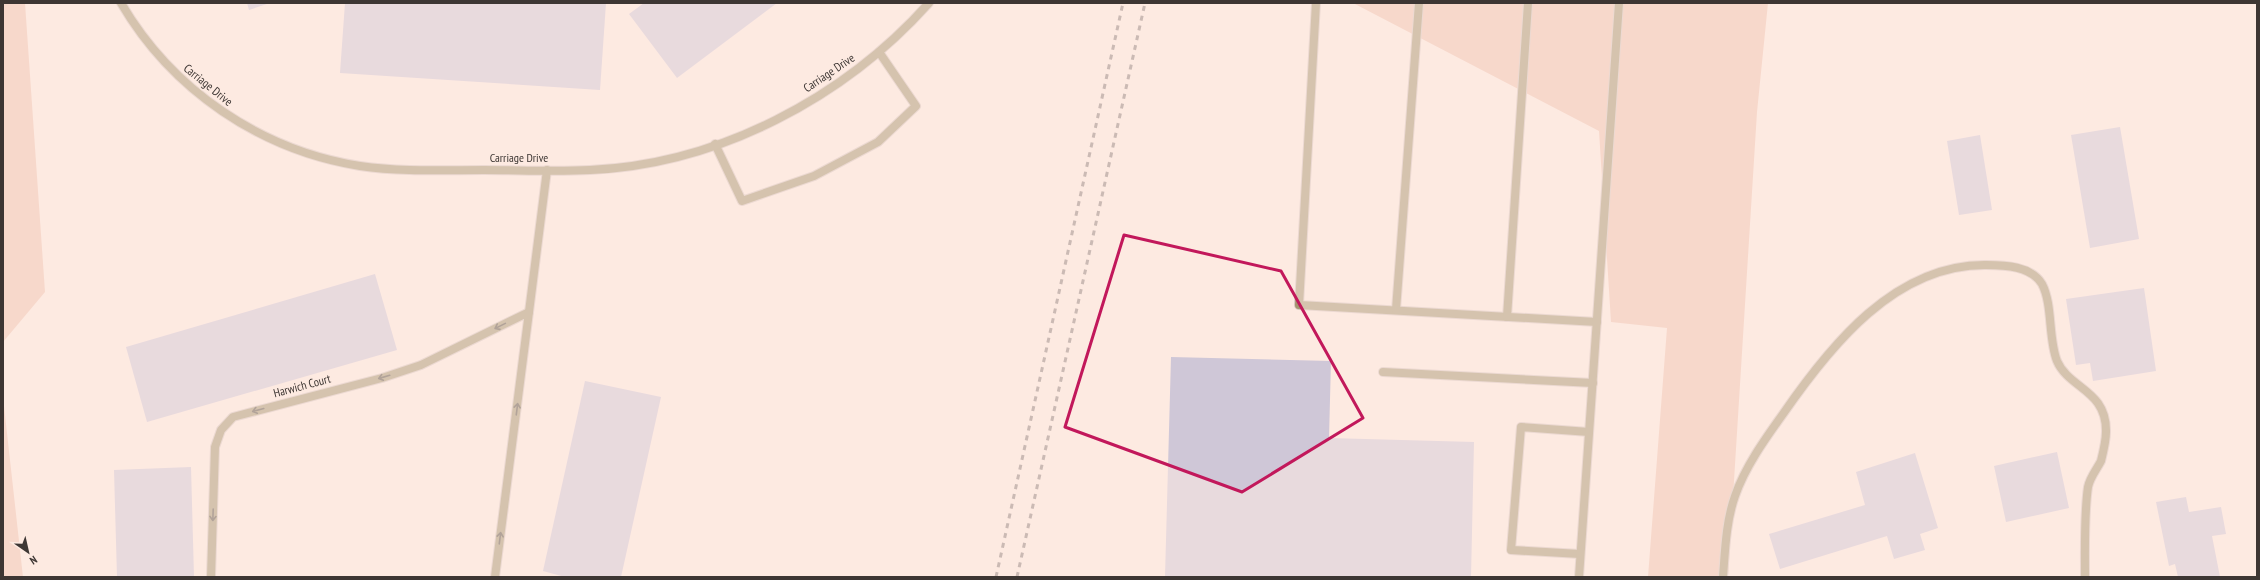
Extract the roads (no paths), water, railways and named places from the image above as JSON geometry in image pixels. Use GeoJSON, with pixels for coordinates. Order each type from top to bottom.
{"type":"FeatureCollection","features":[{"type":"Feature","properties":{"kind":"street","name":"Carriage Drive"},"geometry":{"type":"LineString","coordinates":[[121,3],[152,48],[175,74],[230,118],[261,135],[326,159],[361,166],[396,170],[591,170],[635,165],[686,154],[737,137],[785,115],[830,88],[879,52],[912,22],[929,3]]}},
{"type":"Feature","properties":{"kind":"street"},"geometry":{"type":"LineString","coordinates":[[1316,3],[1299,305],[1597,322]]}},
{"type":"Feature","properties":{"kind":"street"},"geometry":{"type":"LineString","coordinates":[[1396,310],[1419,3]]}},
{"type":"Feature","properties":{"kind":"street"},"geometry":{"type":"LineString","coordinates":[[1507,317],[1528,3]]}},
{"type":"Feature","properties":{"kind":"street"},"geometry":{"type":"LineString","coordinates":[[1579,577],[1619,3]]}},
{"type":"Feature","properties":{"kind":"street"},"geometry":{"type":"LineString","coordinates":[[716,144],[742,201],[814,176],[878,142],[916,106],[879,52]]}},
{"type":"Feature","properties":{"kind":"street"},"geometry":{"type":"LineString","coordinates":[[495,577],[547,170]]}},
{"type":"Feature","properties":{"kind":"street"},"geometry":{"type":"LineString","coordinates":[[1723,577],[1726,539],[1735,496],[1760,447],[1800,390],[1853,326],[1892,295],[1936,272],[1975,264],[2007,265],[2027,271],[2041,284],[2058,362],[2067,376],[2089,392],[2101,408],[2106,432],[2101,460],[2088,485],[2085,577]]}},
{"type":"Feature","properties":{"kind":"street","name":"Harwich Court"},"geometry":{"type":"LineString","coordinates":[[211,577],[215,447],[221,430],[233,417],[382,378],[421,365],[529,312]]}},
{"type":"Feature","properties":{"kind":"street"},"geometry":{"type":"LineString","coordinates":[[1382,372],[1593,383]]}},
{"type":"Feature","properties":{"kind":"street"},"geometry":{"type":"LineString","coordinates":[[1580,554],[1511,550],[1521,427],[1589,432]]}},
{"type":"Feature","properties":{"kind":"railway"},"geometry":{"type":"LineString","coordinates":[[996,577],[1123,3]]}},
{"type":"Feature","properties":{"kind":"railway"},"geometry":{"type":"LineString","coordinates":[[1017,577],[1145,3]]}}]}
